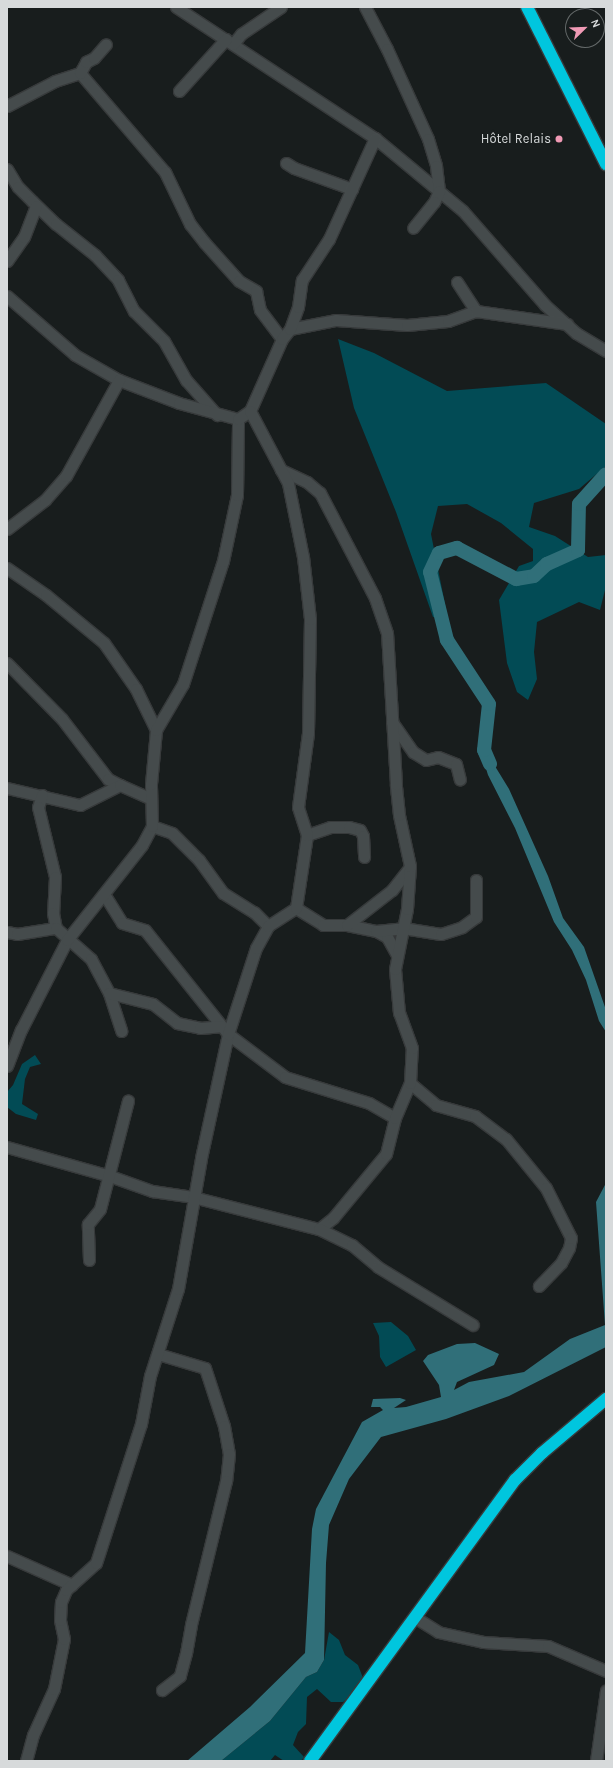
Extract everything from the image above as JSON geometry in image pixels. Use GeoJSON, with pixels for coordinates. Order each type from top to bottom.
{"type":"FeatureCollection","features":[{"type":"Feature","properties":{"kind":"highway"},"geometry":{"type":"LineString","coordinates":[[527,7],[606,164]]}},
{"type":"Feature","properties":{"kind":"highway"},"geometry":{"type":"LineString","coordinates":[[310,1761],[416,1618],[515,1480],[542,1453],[606,1399]]}},
{"type":"Feature","properties":{"kind":"street"},"geometry":{"type":"LineString","coordinates":[[176,7],[375,138],[462,211],[546,305],[567,324],[606,351]]}},
{"type":"Feature","properties":{"kind":"street"},"geometry":{"type":"LineString","coordinates":[[179,91],[229,41],[242,34],[281,7]]}},
{"type":"Feature","properties":{"kind":"street"},"geometry":{"type":"LineString","coordinates":[[365,7],[387,49],[428,139],[439,191],[434,202],[413,228]]}},
{"type":"Feature","properties":{"kind":"street"},"geometry":{"type":"LineString","coordinates":[[7,106],[55,80],[80,73],[86,62],[94,58],[106,44]]}},
{"type":"Feature","properties":{"kind":"street"},"geometry":{"type":"LineString","coordinates":[[80,73],[165,172],[190,224],[204,242],[239,281],[256,291],[260,310],[282,339]]}},
{"type":"Feature","properties":{"kind":"street"},"geometry":{"type":"LineString","coordinates":[[7,296],[75,356],[119,380],[217,415],[238,419],[250,411],[282,339],[290,330],[298,307],[302,280],[329,239],[375,138]]}},
{"type":"Feature","properties":{"kind":"street"},"geometry":{"type":"LineString","coordinates":[[286,163],[294,168],[352,189]]}},
{"type":"Feature","properties":{"kind":"street"},"geometry":{"type":"LineString","coordinates":[[7,169],[18,187],[36,206],[95,255],[118,280],[134,311],[164,340],[186,380],[217,415]]}},
{"type":"Feature","properties":{"kind":"street"},"geometry":{"type":"LineString","coordinates":[[7,261],[24,237],[36,206]]}},
{"type":"Feature","properties":{"kind":"street"},"geometry":{"type":"LineString","coordinates":[[457,282],[476,311]]}},
{"type":"Feature","properties":{"kind":"street"},"geometry":{"type":"LineString","coordinates":[[290,330],[336,320],[407,325],[448,321],[476,311],[567,324]]}},
{"type":"Feature","properties":{"kind":"street"},"geometry":{"type":"LineString","coordinates":[[7,528],[45,500],[66,476],[119,380]]}},
{"type":"Feature","properties":{"kind":"street"},"geometry":{"type":"LineString","coordinates":[[26,1761],[33,1735],[54,1689],[64,1638],[60,1620],[62,1602],[66,1590],[96,1563],[103,1547],[141,1424],[150,1376],[178,1289],[193,1197],[224,1030],[256,948],[268,926],[296,908],[307,835],[298,807],[308,733],[310,619],[303,557],[288,483],[250,411]]}},
{"type":"Feature","properties":{"kind":"street"},"geometry":{"type":"LineString","coordinates":[[7,1066],[21,1030],[67,940],[142,845],[152,826],[151,799],[156,730],[183,684],[223,561],[237,495],[238,419]]}},
{"type":"Feature","properties":{"kind":"street"},"geometry":{"type":"LineString","coordinates":[[281,470],[307,482],[320,493],[375,598],[387,633],[399,815],[410,866],[403,928],[395,969],[399,1013],[412,1048],[410,1083],[395,1118],[386,1154],[333,1218],[319,1229]]}},
{"type":"Feature","properties":{"kind":"street"},"geometry":{"type":"LineString","coordinates":[[7,568],[46,595],[104,643],[136,689],[156,730]]}},
{"type":"Feature","properties":{"kind":"street"},"geometry":{"type":"LineString","coordinates":[[7,663],[62,719],[89,758],[108,779],[151,799]]}},
{"type":"Feature","properties":{"kind":"street"},"geometry":{"type":"LineString","coordinates":[[392,722],[412,752],[426,760],[438,757],[456,764],[460,780]]}},
{"type":"Feature","properties":{"kind":"street"},"geometry":{"type":"LineString","coordinates":[[7,788],[80,806],[120,785]]}},
{"type":"Feature","properties":{"kind":"street"},"geometry":{"type":"LineString","coordinates":[[42,796],[38,807],[55,876],[53,913],[56,928],[67,940],[91,959],[109,993],[121,1031]]}},
{"type":"Feature","properties":{"kind":"street"},"geometry":{"type":"LineString","coordinates":[[152,826],[172,833],[198,860],[223,893],[254,912],[268,926]]}},
{"type":"Feature","properties":{"kind":"street"},"geometry":{"type":"LineString","coordinates":[[307,835],[330,827],[349,826],[360,830],[363,836],[364,857]]}},
{"type":"Feature","properties":{"kind":"street"},"geometry":{"type":"LineString","coordinates":[[347,925],[392,890],[410,866]]}},
{"type":"Feature","properties":{"kind":"street"},"geometry":{"type":"LineString","coordinates":[[376,931],[403,928],[441,934],[462,927],[476,917],[476,880]]}},
{"type":"Feature","properties":{"kind":"street"},"geometry":{"type":"LineString","coordinates":[[104,894],[122,923],[145,930],[224,1030],[285,1077],[369,1103],[395,1118]]}},
{"type":"Feature","properties":{"kind":"street"},"geometry":{"type":"LineString","coordinates":[[296,908],[323,925],[347,925],[376,931],[387,937],[397,955]]}},
{"type":"Feature","properties":{"kind":"street"},"geometry":{"type":"LineString","coordinates":[[7,932],[17,934],[56,928]]}},
{"type":"Feature","properties":{"kind":"street"},"geometry":{"type":"LineString","coordinates":[[109,993],[153,1004],[177,1023],[200,1028],[224,1030]]}},
{"type":"Feature","properties":{"kind":"street"},"geometry":{"type":"LineString","coordinates":[[410,1083],[436,1105],[475,1116],[506,1139],[546,1188],[571,1238],[569,1248],[560,1263],[539,1286]]}},
{"type":"Feature","properties":{"kind":"street"},"geometry":{"type":"LineString","coordinates":[[89,1260],[88,1224],[100,1209],[110,1176],[128,1101]]}},
{"type":"Feature","properties":{"kind":"street"},"geometry":{"type":"LineString","coordinates":[[7,1147],[110,1176],[152,1191],[193,1197],[319,1229],[352,1246],[378,1267],[473,1325]]}},
{"type":"Feature","properties":{"kind":"street"},"geometry":{"type":"LineString","coordinates":[[158,1354],[205,1368],[224,1426],[229,1454],[226,1481],[180,1676],[162,1690]]}},
{"type":"Feature","properties":{"kind":"street"},"geometry":{"type":"LineString","coordinates":[[7,1556],[72,1585]]}},
{"type":"Feature","properties":{"kind":"street"},"geometry":{"type":"LineString","coordinates":[[416,1618],[438,1632],[483,1642],[548,1646],[606,1671]]}},
{"type":"Feature","properties":{"kind":"street"},"geometry":{"type":"LineString","coordinates":[[596,1761],[606,1691]]}},
{"type":"Feature","properties":{"kind":"shaded area"},"geometry":{"type":"Polygon","coordinates":[[[338,339],[374,353],[447,391],[546,383],[606,424],[606,466],[579,489],[534,503],[529,527],[555,536],[588,557],[606,555],[606,586],[600,610],[579,602],[537,622],[534,652],[537,679],[528,700],[517,692],[507,663],[499,600],[519,566],[533,561],[533,549],[501,523],[467,504],[438,506],[431,534],[448,619],[433,617],[396,512],[354,408],[338,339]]]}},
{"type":"Feature","properties":{"kind":"shaded area"},"geometry":{"type":"Polygon","coordinates":[[[479,746],[491,746],[490,758],[509,789],[548,876],[563,918],[584,947],[606,1010],[606,1032],[599,1021],[586,980],[572,950],[554,922],[515,828],[488,775],[479,746]]]}},
{"type":"Feature","properties":{"kind":"shaded area"},"geometry":{"type":"Polygon","coordinates":[[[35,1055],[41,1064],[30,1067],[25,1079],[22,1104],[38,1114],[36,1120],[16,1114],[7,1107],[7,1092],[13,1085],[22,1064],[35,1055]]]}},
{"type":"Feature","properties":{"kind":"shaded area"},"geometry":{"type":"Polygon","coordinates":[[[606,1183],[606,1347],[509,1396],[446,1419],[381,1437],[349,1479],[329,1525],[326,1563],[324,1660],[317,1672],[306,1677],[270,1721],[221,1761],[187,1761],[250,1707],[305,1653],[312,1529],[316,1509],[362,1422],[383,1410],[380,1407],[371,1407],[373,1399],[400,1398],[406,1400],[394,1408],[406,1407],[441,1397],[439,1385],[423,1361],[428,1355],[457,1344],[475,1343],[499,1354],[494,1365],[457,1382],[454,1390],[469,1382],[524,1372],[570,1339],[605,1325],[596,1202],[606,1183]]]}},
{"type":"Feature","properties":{"kind":"shaded area"},"geometry":{"type":"Polygon","coordinates":[[[391,1322],[408,1336],[416,1350],[386,1367],[380,1357],[379,1336],[373,1323],[391,1322]]]}},
{"type":"Feature","properties":{"kind":"shaded area"},"geometry":{"type":"Polygon","coordinates":[[[329,1632],[339,1640],[345,1655],[358,1665],[363,1678],[352,1695],[343,1702],[331,1702],[317,1689],[307,1697],[306,1724],[298,1732],[293,1745],[304,1757],[301,1761],[284,1761],[275,1755],[270,1761],[221,1761],[270,1721],[306,1677],[317,1672],[324,1660],[329,1632]]]}},
{"type":"Feature","properties":{"kind":"waterway"},"geometry":{"type":"LineString","coordinates":[[490,764],[484,750],[489,704],[447,640],[430,572],[439,553],[457,548],[516,579],[534,576],[547,564],[578,550],[579,504],[606,474]]}},
{"type":"Feature","properties":{"kind":"place","name":"Hôtel Relais"},"geometry":{"type":"Point","coordinates":[559,139]}}]}
